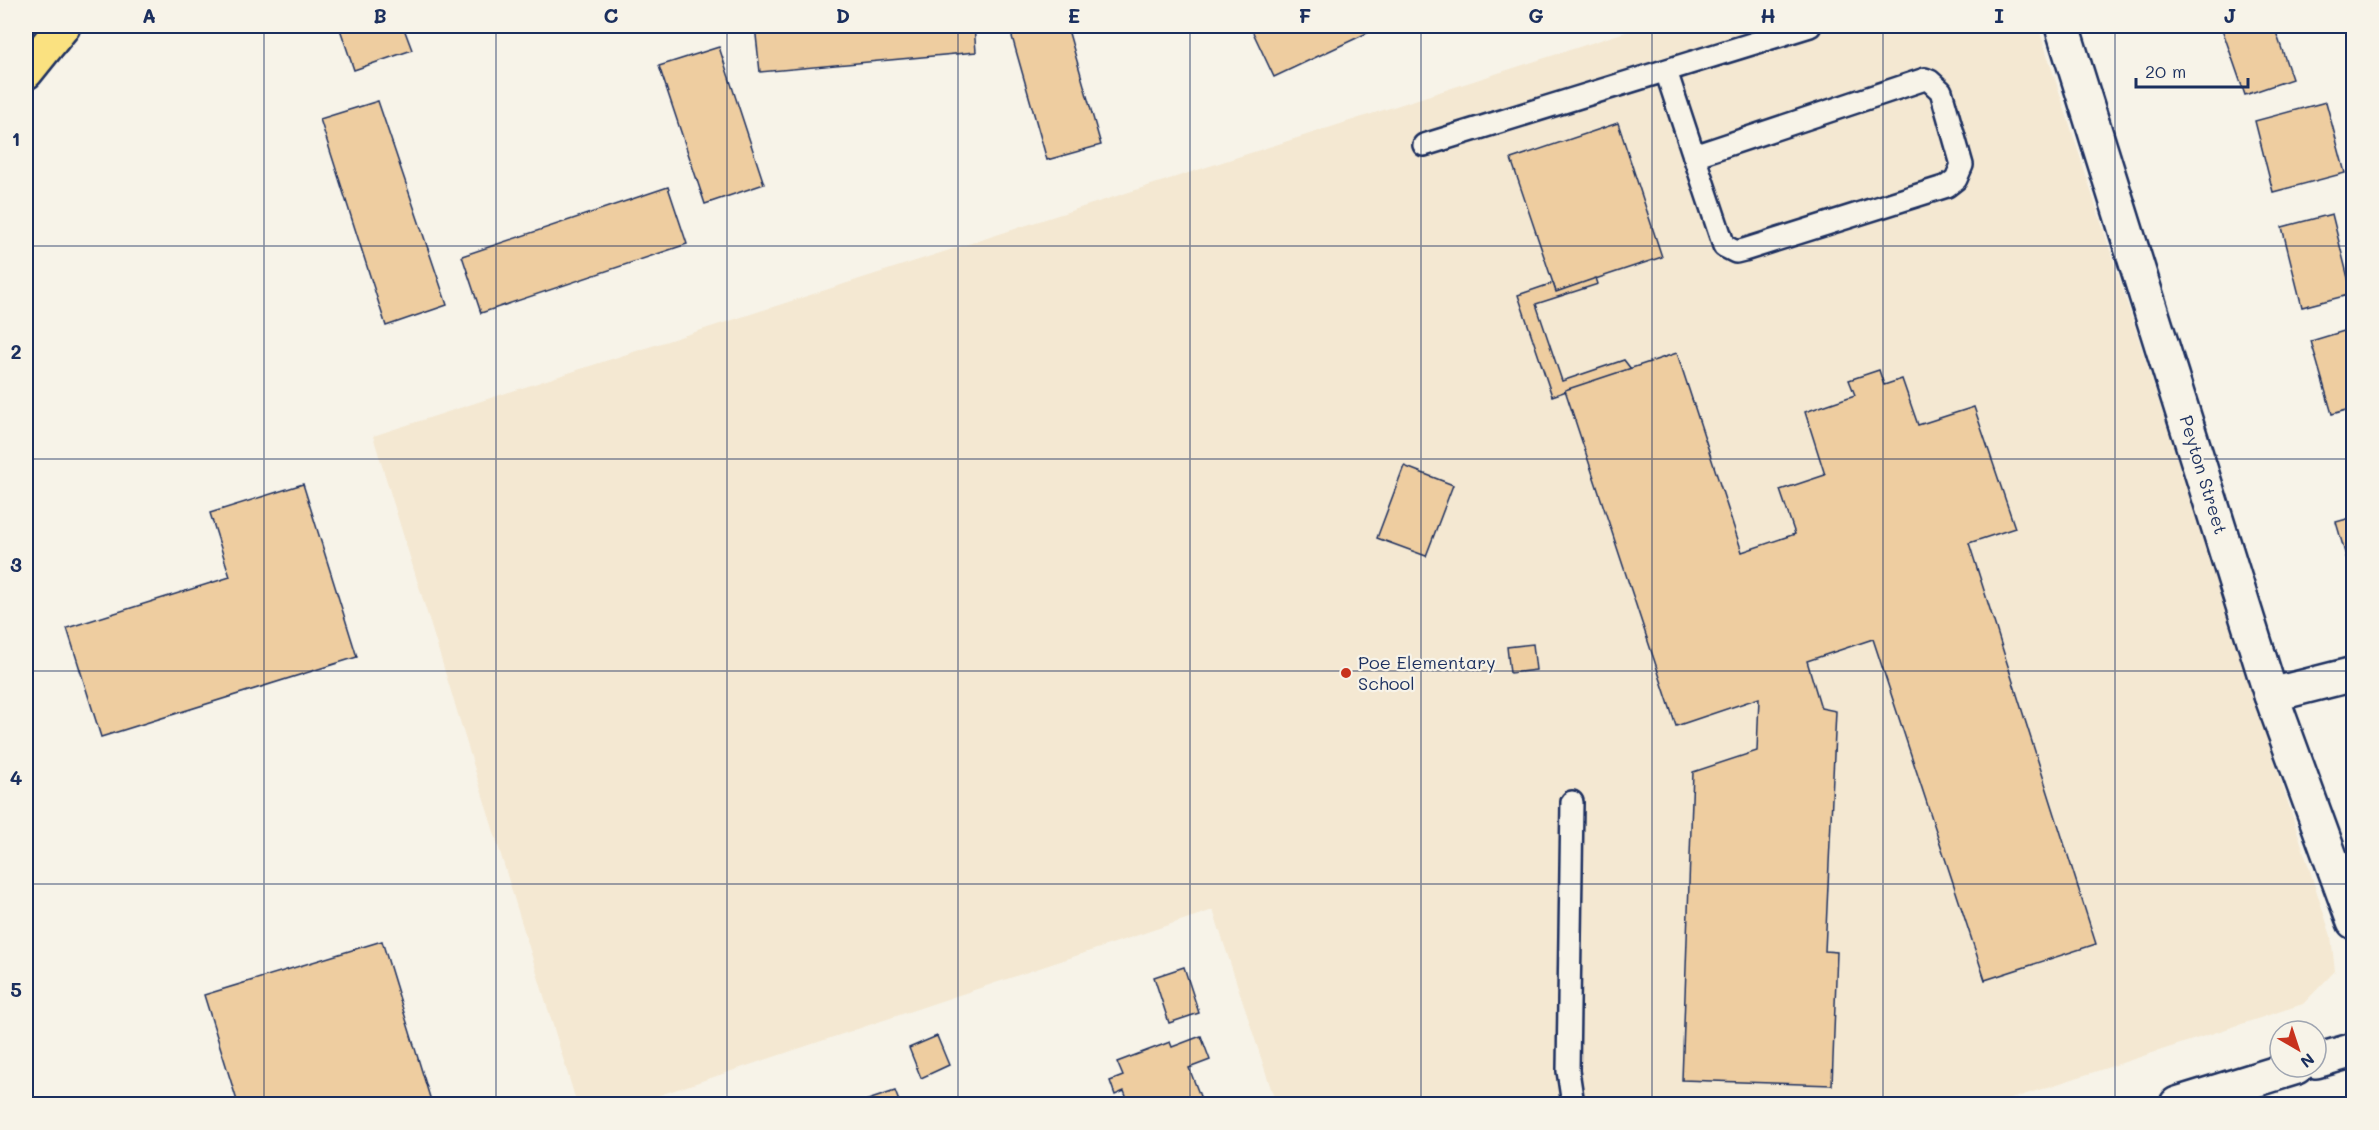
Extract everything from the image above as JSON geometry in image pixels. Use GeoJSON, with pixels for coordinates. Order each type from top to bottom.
{"type":"FeatureCollection","features":[{"type":"Feature","properties":{"kind":"main road"},"geometry":{"type":"LineString","coordinates":[[26,72],[63,26]]}},
{"type":"Feature","properties":{"kind":"street","name":"Peyton Street"},"geometry":{"type":"LineString","coordinates":[[2062,26],[2271,694],[2354,922]]}},
{"type":"Feature","properties":{"kind":"street"},"geometry":{"type":"LineString","coordinates":[[2271,694],[2354,674]]}},
{"type":"Feature","properties":{"kind":"street"},"geometry":{"type":"LineString","coordinates":[[2328,1058],[2354,1050]]}},
{"type":"Feature","properties":{"kind":"street"},"geometry":{"type":"LineString","coordinates":[[2177,1104],[2268,1076]]}},
{"type":"Feature","properties":{"kind":"lane"},"geometry":{"type":"LineString","coordinates":[[1424,145],[1810,26]]}},
{"type":"Feature","properties":{"kind":"lane"},"geometry":{"type":"LineString","coordinates":[[1666,71],[1694,156],[1724,246],[1736,252],[1947,186],[1956,179],[1962,165],[1941,91],[1925,79],[1694,156]]}},
{"type":"Feature","properties":{"kind":"lane"},"geometry":{"type":"LineString","coordinates":[[1572,802],[1568,1071],[1573,1104]]}},
{"type":"Feature","properties":{"kind":"shaded area","name":"Poe Elementary School"},"geometry":{"type":"Polygon","coordinates":[[[1644,26],[2038,26],[2331,936],[2335,971],[2303,1004],[1996,1104],[1276,1104],[1213,910],[633,1104],[577,1104],[373,436],[1644,26]]]}},
{"type":"Feature","properties":{"kind":"building"},"geometry":{"type":"Polygon","coordinates":[[[339,26],[403,26],[412,50],[354,70],[339,26]]]}},
{"type":"Feature","properties":{"kind":"building"},"geometry":{"type":"Polygon","coordinates":[[[755,26],[974,26],[976,52],[760,72],[755,26]]]}},
{"type":"Feature","properties":{"kind":"building"},"geometry":{"type":"Polygon","coordinates":[[[1009,26],[1067,26],[1101,145],[1047,160],[1009,26]]]}},
{"type":"Feature","properties":{"kind":"building"},"geometry":{"type":"Polygon","coordinates":[[[1250,26],[1382,26],[1274,77],[1250,26]]]}},
{"type":"Feature","properties":{"kind":"building"},"geometry":{"type":"Polygon","coordinates":[[[2221,26],[2274,26],[2292,79],[2245,95],[2221,26]]]}},
{"type":"Feature","properties":{"kind":"building"},"geometry":{"type":"Polygon","coordinates":[[[719,47],[764,184],[705,204],[659,66],[719,47]]]}},
{"type":"Feature","properties":{"kind":"building"},"geometry":{"type":"Polygon","coordinates":[[[378,101],[447,305],[386,326],[320,119],[378,101]]]}},
{"type":"Feature","properties":{"kind":"building"},"geometry":{"type":"Polygon","coordinates":[[[2326,102],[2345,173],[2273,192],[2255,121],[2326,102]]]}},
{"type":"Feature","properties":{"kind":"building"},"geometry":{"type":"Polygon","coordinates":[[[1618,123],[1662,257],[1556,292],[1511,159],[1618,123]]]}},
{"type":"Feature","properties":{"kind":"building"},"geometry":{"type":"Polygon","coordinates":[[[668,187],[687,244],[481,313],[462,256],[668,187]]]}},
{"type":"Feature","properties":{"kind":"building"},"geometry":{"type":"Polygon","coordinates":[[[2332,214],[2352,294],[2302,307],[2282,227],[2332,214]]]}},
{"type":"Feature","properties":{"kind":"building"},"geometry":{"type":"Polygon","coordinates":[[[1596,278],[1598,284],[1536,304],[1562,381],[1624,360],[1631,369],[1552,396],[1518,295],[1553,283],[1556,292],[1596,278]]]}},
{"type":"Feature","properties":{"kind":"building"},"geometry":{"type":"Polygon","coordinates":[[[2354,328],[2354,408],[2332,414],[2311,341],[2354,328]]]}},
{"type":"Feature","properties":{"kind":"building"},"geometry":{"type":"Polygon","coordinates":[[[1677,353],[1742,552],[1795,534],[1780,490],[1825,475],[1805,412],[1855,395],[1849,380],[1879,370],[1884,385],[1902,379],[1918,425],[1974,407],[2015,528],[1969,543],[2096,944],[1985,980],[1873,639],[1807,661],[1821,708],[1836,711],[1825,951],[1837,952],[1832,1085],[1682,1080],[1693,772],[1757,751],[1759,698],[1676,726],[1565,390],[1677,353]]]}},
{"type":"Feature","properties":{"kind":"building"},"geometry":{"type":"Polygon","coordinates":[[[1404,466],[1453,485],[1426,556],[1377,538],[1404,466]]]}},
{"type":"Feature","properties":{"kind":"building"},"geometry":{"type":"Polygon","coordinates":[[[303,484],[357,657],[101,737],[67,628],[230,577],[210,513],[303,484]]]}},
{"type":"Feature","properties":{"kind":"building"},"geometry":{"type":"Polygon","coordinates":[[[2354,517],[2354,568],[2350,570],[2336,522],[2354,517]]]}},
{"type":"Feature","properties":{"kind":"building"},"geometry":{"type":"Polygon","coordinates":[[[1533,644],[1536,670],[1510,673],[1507,647],[1533,644]]]}},
{"type":"Feature","properties":{"kind":"building"},"geometry":{"type":"Polygon","coordinates":[[[382,941],[432,1104],[238,1104],[204,995],[382,941]]]}},
{"type":"Feature","properties":{"kind":"building"},"geometry":{"type":"Polygon","coordinates":[[[1184,967],[1199,1013],[1169,1023],[1154,977],[1184,967]]]}},
{"type":"Feature","properties":{"kind":"building"},"geometry":{"type":"Polygon","coordinates":[[[937,1036],[949,1065],[921,1078],[909,1048],[937,1036]]]}},
{"type":"Feature","properties":{"kind":"building"},"geometry":{"type":"Polygon","coordinates":[[[1201,1036],[1210,1060],[1189,1068],[1203,1104],[1129,1104],[1124,1091],[1115,1095],[1110,1081],[1123,1076],[1117,1062],[1170,1042],[1172,1047],[1201,1036]]]}},
{"type":"Feature","properties":{"kind":"building"},"geometry":{"type":"Polygon","coordinates":[[[895,1091],[900,1104],[856,1104],[895,1091]]]}},
{"type":"Feature","properties":{"kind":"place","name":"Poe Elementary School"},"geometry":{"type":"Point","coordinates":[1346,673]}}]}
